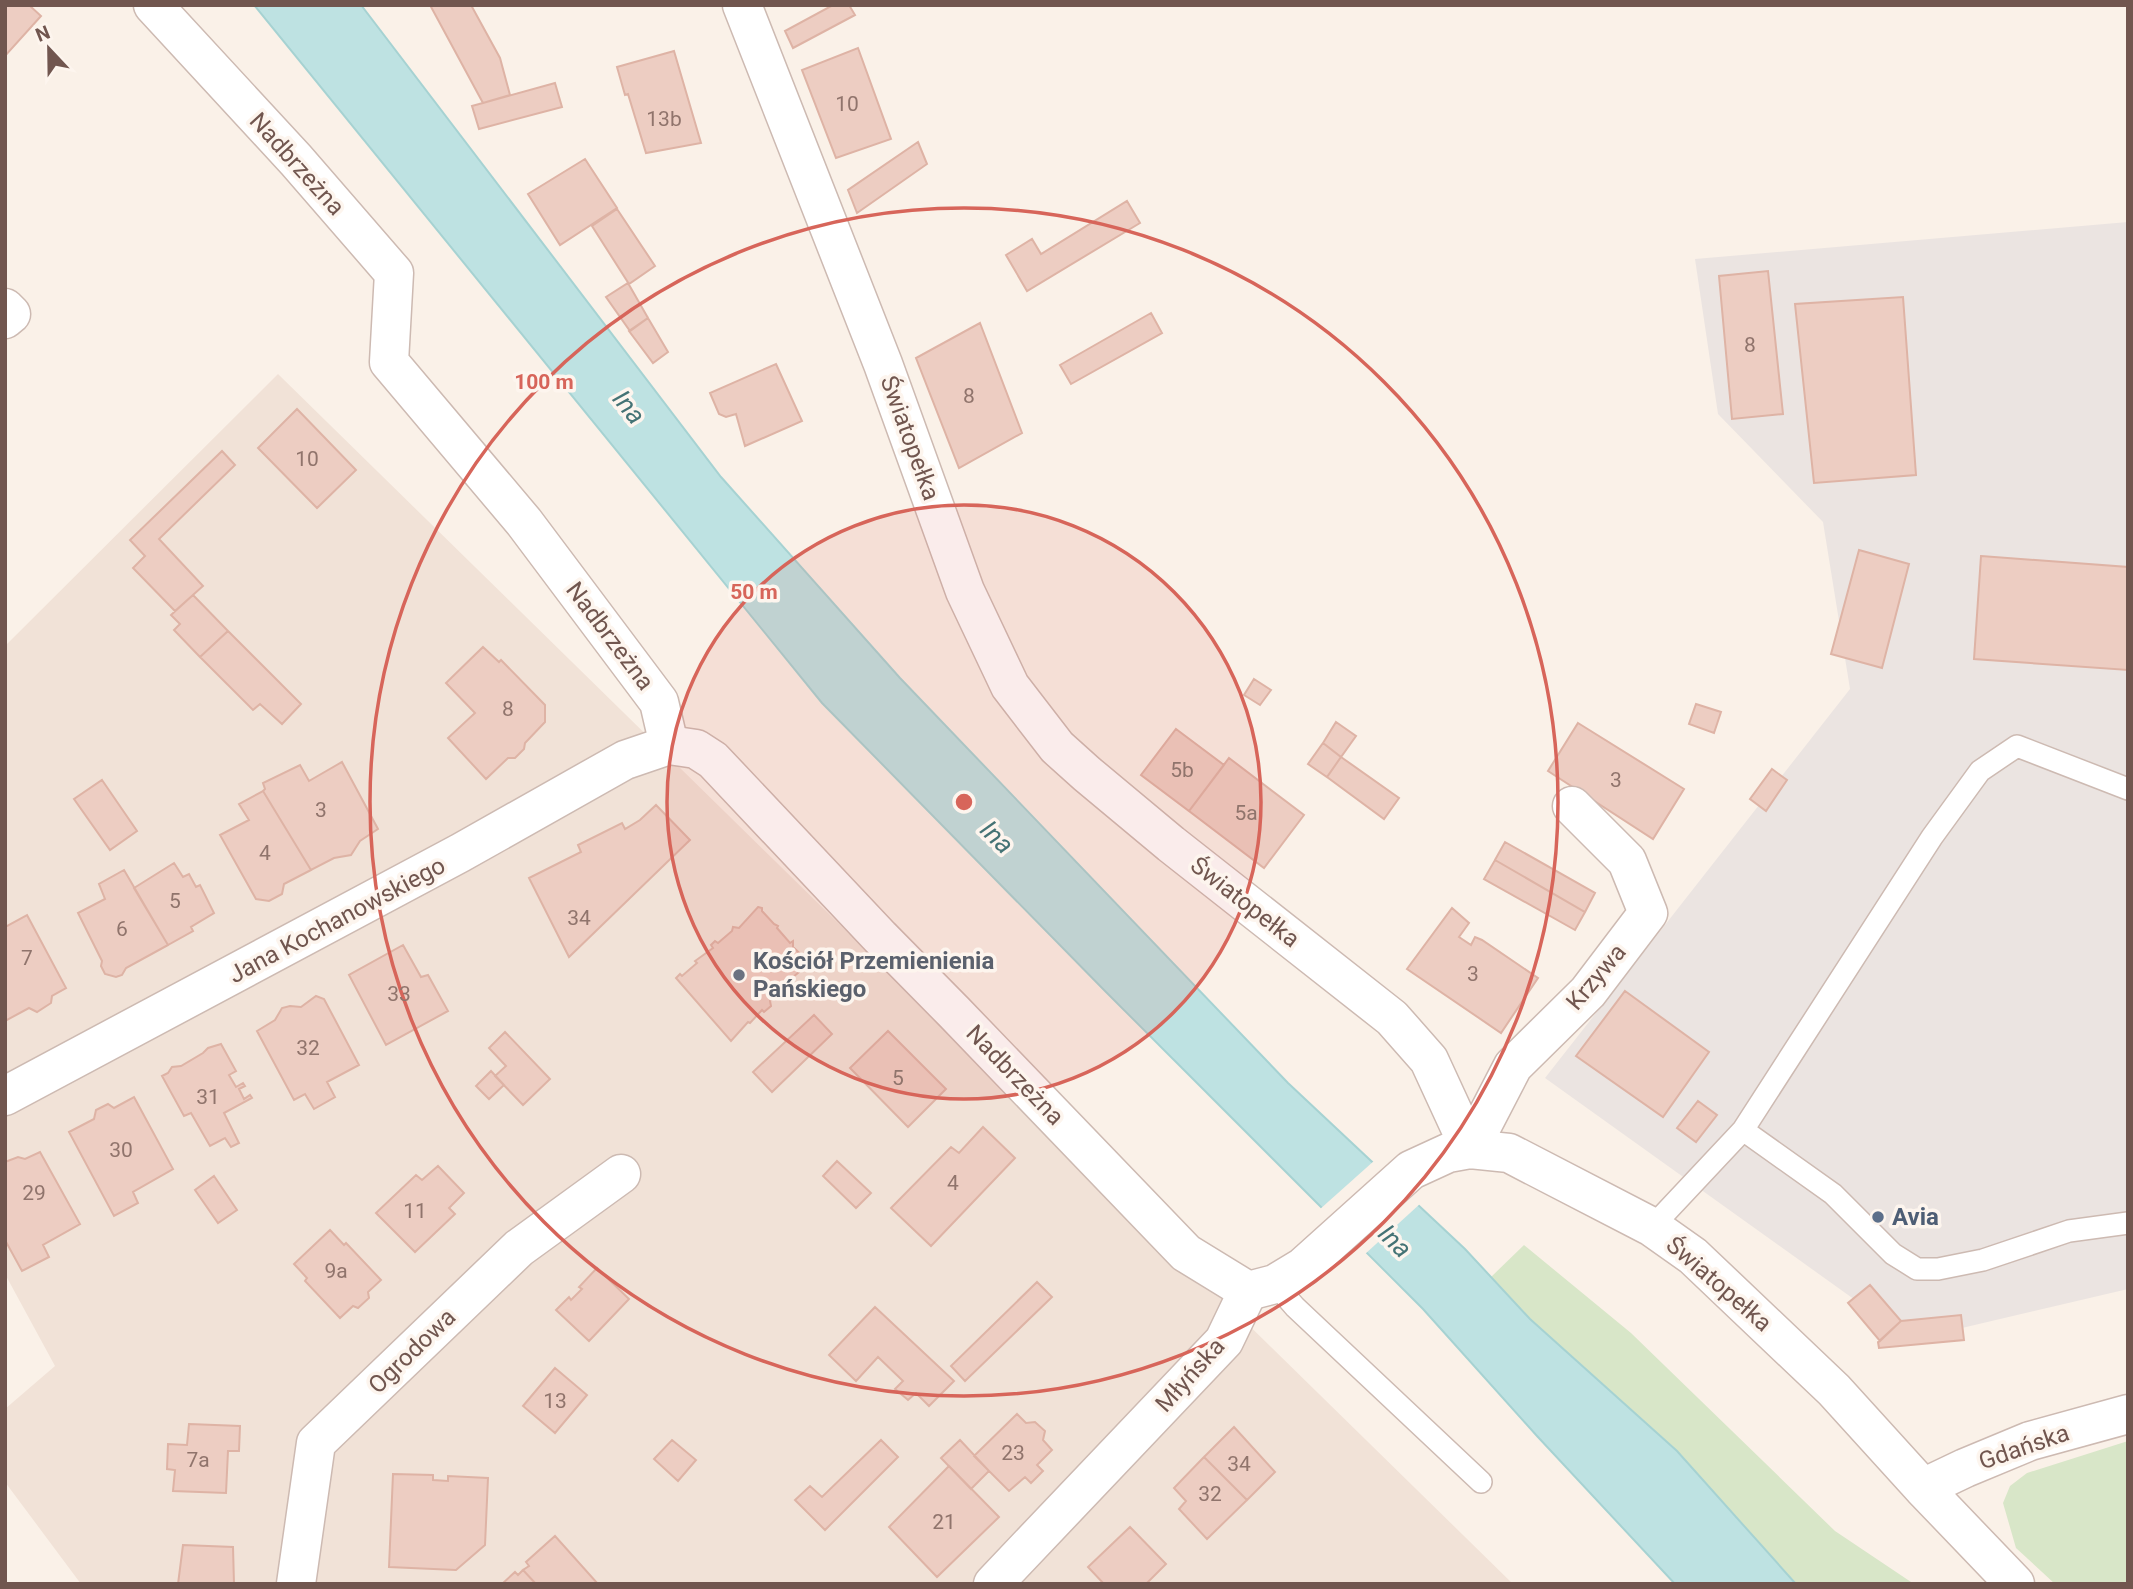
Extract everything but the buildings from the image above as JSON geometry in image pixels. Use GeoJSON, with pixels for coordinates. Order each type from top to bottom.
{"type":"FeatureCollection","features":[{"type":"Feature","properties":{"kind":"street","name":"Nadbrzeżna"},"geometry":{"type":"LineString","coordinates":[[153,5],[296,160],[394,273],[389,362],[524,522],[659,702],[669,744],[696,749],[713,760],[1186,1253],[1275,1280]]}},
{"type":"Feature","properties":{"kind":"street","name":"Światopełka"},"geometry":{"type":"LineString","coordinates":[[742,5],[883,365],[965,591],[1010,686],[1057,747],[1182,853],[1392,1018],[1429,1060],[1470,1149],[1509,1153],[1652,1227],[1726,1284],[1834,1390],[2015,1584]]}},
{"type":"Feature","properties":{"kind":"street","name":"Jana Kochanowskiego"},"geometry":{"type":"LineString","coordinates":[[5,1096],[436,866],[625,760],[669,744]]}},
{"type":"Feature","properties":{"kind":"street","name":"Krzywa"},"geometry":{"type":"LineString","coordinates":[[1470,1149],[1513,1066],[1588,992],[1648,913],[1627,861],[1572,806]]}},
{"type":"Feature","properties":{"kind":"street","name":"Młyńska"},"geometry":{"type":"LineString","coordinates":[[993,1584],[1224,1341],[1275,1280],[1411,1170],[1448,1153],[1470,1149]]}},
{"type":"Feature","properties":{"kind":"street","name":"Ogrodowa"},"geometry":{"type":"LineString","coordinates":[[296,1584],[316,1443],[519,1248],[621,1174]]}},
{"type":"Feature","properties":{"kind":"street","name":"Gdańska"},"geometry":{"type":"LineString","coordinates":[[1923,1488],[2030,1441],[2128,1414]]}},
{"type":"Feature","properties":{"kind":"lane"},"geometry":{"type":"LineString","coordinates":[[1652,1227],[1743,1130],[1932,837],[1980,771],[2017,746],[2125,784]]}},
{"type":"Feature","properties":{"kind":"lane"},"geometry":{"type":"LineString","coordinates":[[1743,1130],[1833,1194],[1893,1254],[1917,1269],[1938,1269],[1983,1260],[2069,1231],[2128,1223]]}},
{"type":"Feature","properties":{"kind":"lane"},"geometry":{"type":"LineString","coordinates":[[1275,1280],[1295,1307],[1481,1482]]}},
{"type":"Feature","properties":{"kind":"shaded area"},"geometry":{"type":"Polygon","coordinates":[[[2128,222],[2128,1289],[1911,1340],[1545,1078],[1850,689],[1823,522],[1718,414],[1695,259],[2128,222]]]}},
{"type":"Feature","properties":{"kind":"shaded area"},"geometry":{"type":"Polygon","coordinates":[[[278,374],[1513,1584],[81,1584],[5,1482],[5,1409],[55,1366],[5,1274],[5,646],[278,374]]]}},
{"type":"Feature","properties":{"kind":"green space"},"geometry":{"type":"Polygon","coordinates":[[[1524,1245],[1631,1333],[1835,1531],[1914,1584],[1796,1584],[1677,1451],[1530,1319],[1491,1277],[1524,1245]]]}},
{"type":"Feature","properties":{"kind":"green space"},"geometry":{"type":"Polygon","coordinates":[[[2128,1441],[2128,1584],[2055,1584],[2016,1548],[2003,1503],[2010,1486],[2027,1473],[2128,1441]]]}},
{"type":"Feature","properties":{"kind":"water","name":"Ina"},"geometry":{"type":"Polygon","coordinates":[[[254,5],[361,5],[721,477],[900,678],[1288,1083],[1465,1249],[1530,1319],[1677,1451],[1796,1584],[1675,1584],[1423,1309],[822,703],[254,5]]]}},
{"type":"Feature","properties":{"kind":"pier"},"geometry":{"type":"Polygon","coordinates":[[[1375,1160],[1421,1203],[1364,1255],[1319,1210],[1375,1160]]]}},
{"type":"Feature","properties":{"kind":"place","name":"Kościół Przemienienia Pańskiego"},"geometry":{"type":"Point","coordinates":[739,975]}},
{"type":"Feature","properties":{"kind":"place","name":"Avia"},"geometry":{"type":"Point","coordinates":[1878,1217]}}]}
